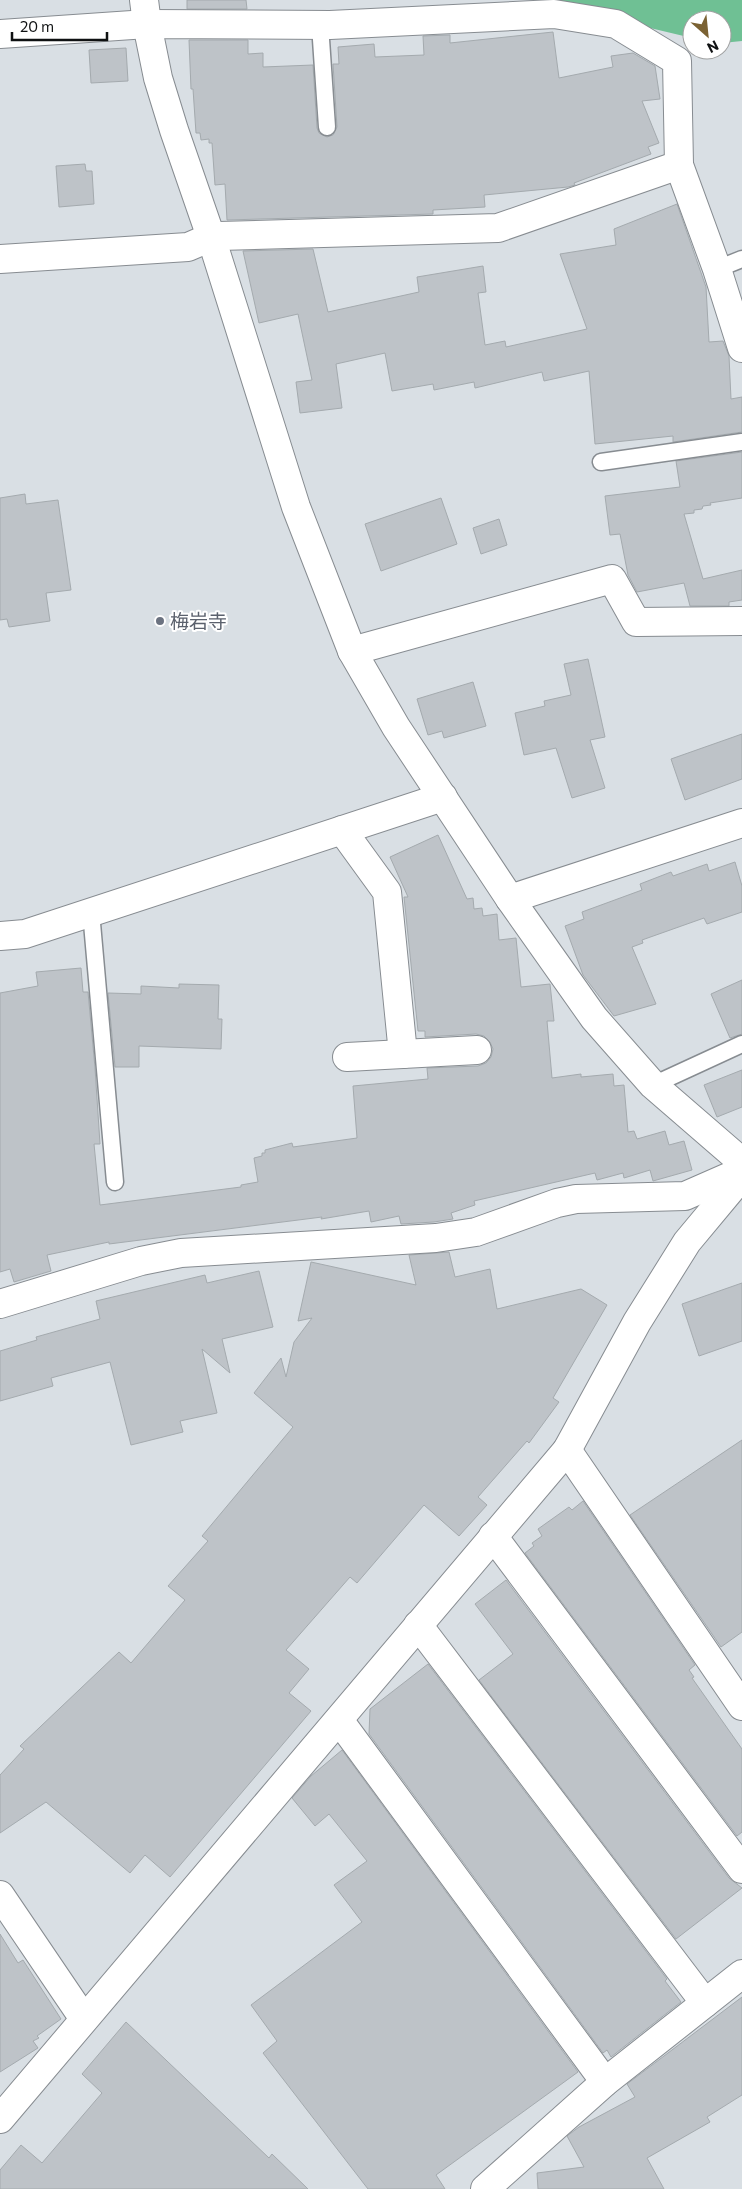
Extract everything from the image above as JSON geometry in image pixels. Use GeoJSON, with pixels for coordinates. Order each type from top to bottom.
{"type":"FeatureCollection","features":[{"type":"Feature","properties":{"kind":"street"},"geometry":{"type":"LineString","coordinates":[[146,12],[158,78],[211,237],[296,507],[352,651],[396,727],[510,899],[594,1018],[653,1086],[742,1162]]}},
{"type":"Feature","properties":{"kind":"street"},"geometry":{"type":"LineString","coordinates":[[0,34],[146,12],[320,25],[554,14],[616,24],[677,61],[679,165],[717,269],[742,348]]}},
{"type":"Feature","properties":{"kind":"street"},"geometry":{"type":"LineString","coordinates":[[0,259],[188,248],[211,237],[498,228],[679,165]]}},
{"type":"Feature","properties":{"kind":"street"},"geometry":{"type":"LineString","coordinates":[[352,651],[612,579],[636,622],[742,621]]}},
{"type":"Feature","properties":{"kind":"street"},"geometry":{"type":"LineString","coordinates":[[0,936],[24,934],[443,797]]}},
{"type":"Feature","properties":{"kind":"street"},"geometry":{"type":"LineString","coordinates":[[510,899],[742,823]]}},
{"type":"Feature","properties":{"kind":"street"},"geometry":{"type":"LineString","coordinates":[[342,830],[387,892],[403,1054]]}},
{"type":"Feature","properties":{"kind":"street"},"geometry":{"type":"LineString","coordinates":[[347,1057],[476,1050]]}},
{"type":"Feature","properties":{"kind":"street"},"geometry":{"type":"LineString","coordinates":[[0,1304],[141,1261],[181,1253],[436,1238],[476,1232],[557,1203],[576,1199],[685,1196],[742,1171]]}},
{"type":"Feature","properties":{"kind":"street"},"geometry":{"type":"LineString","coordinates":[[0,2119],[567,1450],[637,1322],[687,1242],[742,1176]]}},
{"type":"Feature","properties":{"kind":"street"},"geometry":{"type":"LineString","coordinates":[[567,1450],[742,1706]]}},
{"type":"Feature","properties":{"kind":"street"},"geometry":{"type":"LineString","coordinates":[[493,1536],[742,1869]]}},
{"type":"Feature","properties":{"kind":"street"},"geometry":{"type":"LineString","coordinates":[[418,1625],[705,2003]]}},
{"type":"Feature","properties":{"kind":"street"},"geometry":{"type":"LineString","coordinates":[[339,1720],[604,2082]]}},
{"type":"Feature","properties":{"kind":"street"},"geometry":{"type":"LineString","coordinates":[[0,1895],[84,2019]]}},
{"type":"Feature","properties":{"kind":"street"},"geometry":{"type":"LineString","coordinates":[[485,2189],[604,2082],[742,1974]]}},
{"type":"Feature","properties":{"kind":"lane"},"geometry":{"type":"LineString","coordinates":[[320,25],[328,127]]}},
{"type":"Feature","properties":{"kind":"lane"},"geometry":{"type":"LineString","coordinates":[[717,269],[742,259]]}},
{"type":"Feature","properties":{"kind":"lane"},"geometry":{"type":"LineString","coordinates":[[601,462],[742,442]]}},
{"type":"Feature","properties":{"kind":"lane"},"geometry":{"type":"LineString","coordinates":[[91,912],[115,1182]]}},
{"type":"Feature","properties":{"kind":"lane"},"geometry":{"type":"LineString","coordinates":[[653,1086],[742,1044]]}},
{"type":"Feature","properties":{"kind":"green space"},"geometry":{"type":"Polygon","coordinates":[[[533,0],[742,0],[742,41],[732,42],[732,10],[682,10],[682,36],[533,0]]]}},
{"type":"Feature","properties":{"kind":"building"},"geometry":{"type":"Polygon","coordinates":[[[187,0],[246,0],[247,9],[187,9],[187,0]]]}},
{"type":"Feature","properties":{"kind":"building"},"geometry":{"type":"Polygon","coordinates":[[[553,32],[559,78],[613,67],[611,56],[633,53],[655,66],[660,99],[642,101],[659,143],[648,147],[651,154],[574,183],[575,185],[568,187],[484,195],[485,207],[433,210],[433,214],[227,220],[225,184],[215,185],[212,143],[209,143],[209,139],[201,140],[200,133],[196,133],[193,89],[191,89],[189,40],[248,40],[248,54],[263,53],[263,67],[313,65],[317,128],[319,133],[327,137],[333,135],[337,127],[333,64],[339,64],[338,47],[374,44],[375,57],[424,55],[423,36],[450,35],[450,43],[553,32]]]}},
{"type":"Feature","properties":{"kind":"building"},"geometry":{"type":"Polygon","coordinates":[[[126,48],[128,81],[91,83],[89,50],[126,48]]]}},
{"type":"Feature","properties":{"kind":"building"},"geometry":{"type":"Polygon","coordinates":[[[85,164],[86,171],[92,171],[94,204],[59,207],[56,166],[85,164]]]}},
{"type":"Feature","properties":{"kind":"building"},"geometry":{"type":"Polygon","coordinates":[[[677,204],[706,287],[709,342],[723,341],[729,356],[731,399],[742,397],[742,432],[673,442],[673,436],[595,444],[589,371],[544,381],[542,372],[475,388],[474,382],[434,390],[433,384],[392,391],[385,353],[336,364],[342,408],[300,413],[296,382],[312,380],[298,314],[259,323],[243,251],[313,249],[328,312],[419,292],[417,277],[483,266],[486,292],[478,293],[485,345],[505,341],[506,347],[587,329],[560,254],[616,245],[614,229],[677,204]]]}},
{"type":"Feature","properties":{"kind":"building"},"geometry":{"type":"Polygon","coordinates":[[[742,452],[742,498],[710,503],[711,505],[703,506],[702,509],[694,510],[694,513],[684,514],[703,579],[742,570],[742,600],[729,602],[729,606],[690,606],[684,583],[637,592],[628,575],[620,534],[610,535],[605,496],[680,487],[676,461],[742,452]]]}},
{"type":"Feature","properties":{"kind":"building"},"geometry":{"type":"Polygon","coordinates":[[[25,494],[26,504],[58,500],[71,590],[46,593],[50,621],[9,627],[7,619],[0,620],[0,498],[25,494]]]}},
{"type":"Feature","properties":{"kind":"building"},"geometry":{"type":"Polygon","coordinates":[[[441,498],[457,544],[381,571],[365,524],[441,498]]]}},
{"type":"Feature","properties":{"kind":"building"},"geometry":{"type":"Polygon","coordinates":[[[499,519],[507,545],[481,554],[473,528],[499,519]]]}},
{"type":"Feature","properties":{"kind":"building"},"geometry":{"type":"Polygon","coordinates":[[[588,659],[605,737],[590,740],[605,788],[572,798],[556,748],[524,755],[515,713],[545,706],[544,701],[571,695],[564,664],[588,659]]]}},
{"type":"Feature","properties":{"kind":"building"},"geometry":{"type":"Polygon","coordinates":[[[473,682],[486,726],[444,738],[442,731],[428,735],[417,699],[473,682]]]}},
{"type":"Feature","properties":{"kind":"building"},"geometry":{"type":"Polygon","coordinates":[[[742,734],[742,779],[685,800],[671,759],[742,734]]]}},
{"type":"Feature","properties":{"kind":"building"},"geometry":{"type":"Polygon","coordinates":[[[438,835],[467,899],[473,898],[474,909],[482,908],[483,916],[497,914],[499,940],[516,938],[521,987],[550,984],[554,1021],[547,1021],[552,1078],[581,1074],[581,1077],[613,1074],[614,1086],[624,1085],[628,1132],[634,1131],[637,1139],[665,1131],[669,1145],[684,1141],[692,1170],[653,1181],[650,1170],[624,1178],[623,1173],[597,1180],[595,1173],[474,1201],[475,1205],[451,1213],[453,1219],[434,1222],[401,1224],[399,1216],[371,1222],[369,1211],[321,1219],[322,1217],[109,1244],[109,1242],[47,1255],[51,1271],[14,1282],[10,1269],[0,1272],[0,993],[38,986],[36,972],[81,968],[83,992],[88,992],[95,1068],[100,1144],[94,1144],[100,1205],[241,1187],[241,1185],[258,1182],[254,1158],[262,1156],[265,1150],[292,1143],[293,1147],[357,1138],[353,1086],[428,1079],[427,1068],[478,1066],[486,1063],[491,1057],[493,1049],[490,1042],[484,1036],[476,1034],[425,1037],[425,1031],[418,1031],[404,897],[408,897],[390,857],[438,835]]]}},
{"type":"Feature","properties":{"kind":"building"},"geometry":{"type":"Polygon","coordinates":[[[735,862],[742,886],[742,912],[707,924],[704,918],[642,940],[643,943],[632,947],[656,1004],[614,1016],[583,975],[565,926],[584,919],[582,912],[642,890],[640,884],[671,872],[673,876],[707,864],[709,871],[735,862]]]}},
{"type":"Feature","properties":{"kind":"building"},"geometry":{"type":"Polygon","coordinates":[[[742,980],[742,1034],[730,1038],[711,994],[742,980]]]}},
{"type":"Feature","properties":{"kind":"building"},"geometry":{"type":"Polygon","coordinates":[[[179,984],[219,985],[218,1019],[222,1019],[221,1049],[139,1046],[139,1067],[115,1067],[108,993],[141,994],[141,986],[179,988],[179,984]]]}},
{"type":"Feature","properties":{"kind":"building"},"geometry":{"type":"Polygon","coordinates":[[[742,1070],[742,1107],[717,1117],[704,1085],[742,1070]]]}},
{"type":"Feature","properties":{"kind":"building"},"geometry":{"type":"Polygon","coordinates":[[[449,1252],[455,1277],[490,1269],[497,1309],[581,1289],[607,1305],[553,1398],[559,1402],[529,1443],[527,1441],[478,1497],[487,1505],[459,1536],[424,1505],[357,1583],[350,1577],[286,1650],[309,1669],[289,1693],[311,1711],[170,1877],[145,1855],[130,1873],[46,1802],[0,1833],[0,1775],[24,1749],[20,1746],[119,1652],[131,1663],[185,1600],[168,1586],[208,1541],[202,1536],[293,1427],[254,1393],[281,1358],[286,1377],[294,1342],[312,1318],[298,1321],[311,1262],[416,1285],[409,1255],[449,1252]]]}},
{"type":"Feature","properties":{"kind":"building"},"geometry":{"type":"Polygon","coordinates":[[[259,1271],[273,1327],[222,1339],[230,1373],[202,1349],[217,1413],[180,1421],[183,1432],[131,1445],[110,1362],[51,1378],[53,1386],[0,1401],[0,1351],[37,1340],[36,1337],[100,1319],[96,1301],[205,1275],[207,1283],[259,1271]]]}},
{"type":"Feature","properties":{"kind":"building"},"geometry":{"type":"Polygon","coordinates":[[[742,1283],[742,1341],[699,1356],[682,1304],[742,1283]]]}},
{"type":"Feature","properties":{"kind":"building"},"geometry":{"type":"Polygon","coordinates":[[[742,1440],[742,1632],[721,1647],[630,1515],[742,1440]]]}},
{"type":"Feature","properties":{"kind":"building"},"geometry":{"type":"Polygon","coordinates":[[[583,1501],[695,1665],[689,1670],[694,1677],[692,1678],[742,1749],[742,1832],[737,1836],[525,1553],[534,1546],[532,1543],[542,1536],[538,1529],[569,1507],[572,1510],[583,1501]]]}},
{"type":"Feature","properties":{"kind":"building"},"geometry":{"type":"Polygon","coordinates":[[[506,1580],[729,1878],[742,1888],[676,1939],[479,1680],[513,1654],[475,1604],[506,1580]]]}},
{"type":"Feature","properties":{"kind":"building"},"geometry":{"type":"Polygon","coordinates":[[[428,1664],[667,1979],[665,1981],[681,2002],[611,2057],[607,2050],[603,2053],[369,1734],[370,1709],[428,1664]]]}},
{"type":"Feature","properties":{"kind":"building"},"geometry":{"type":"Polygon","coordinates":[[[342,1750],[578,2072],[436,2175],[445,2189],[368,2189],[263,2053],[277,2041],[251,2005],[362,1922],[334,1885],[367,1861],[329,1814],[315,1826],[292,1798],[311,1776],[342,1750]]]}},
{"type":"Feature","properties":{"kind":"building"},"geometry":{"type":"Polygon","coordinates":[[[0,1934],[18,1963],[23,1960],[61,2019],[33,2041],[38,2048],[0,2072],[0,1934]]]}},
{"type":"Feature","properties":{"kind":"building"},"geometry":{"type":"Polygon","coordinates":[[[742,1997],[742,2095],[707,2117],[710,2122],[647,2158],[664,2189],[538,2189],[537,2173],[584,2167],[567,2136],[579,2127],[635,2097],[627,2084],[742,1997]]]}},
{"type":"Feature","properties":{"kind":"building"},"geometry":{"type":"Polygon","coordinates":[[[126,2022],[269,2158],[272,2154],[308,2189],[0,2189],[0,2170],[21,2145],[42,2163],[102,2093],[82,2074],[126,2022]]]}},
{"type":"Feature","properties":{"kind":"place","name":"梅岩寺"},"geometry":{"type":"Point","coordinates":[160,621]}}]}
